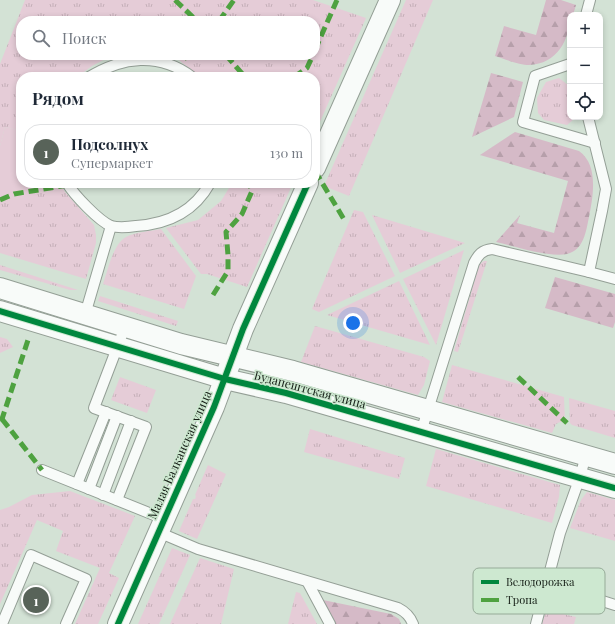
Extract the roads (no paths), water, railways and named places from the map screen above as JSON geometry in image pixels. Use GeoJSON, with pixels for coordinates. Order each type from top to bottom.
{"type":"FeatureCollection","features":[{"type":"Feature","properties":{"kind":"street"},"geometry":{"type":"LineString","coordinates":[[320,157],[390,0]]}},
{"type":"Feature","properties":{"kind":"street","name":"Малая Балканская улица"},"geometry":{"type":"LineString","coordinates":[[118,624],[214,407],[243,329],[306,188]]}},
{"type":"Feature","properties":{"kind":"street","name":"Будапештская улица"},"geometry":{"type":"LineString","coordinates":[[0,288],[125,327],[232,357],[293,371],[615,464]]}},
{"type":"Feature","properties":{"kind":"street","name":"Будапештская улица"},"geometry":{"type":"LineString","coordinates":[[0,312],[225,379],[286,393],[615,488]]}},
{"type":"Feature","properties":{"kind":"lane"},"geometry":{"type":"LineString","coordinates":[[587,12],[590,0]]}},
{"type":"Feature","properties":{"kind":"lane"},"geometry":{"type":"LineString","coordinates":[[98,72],[109,66],[140,60],[169,65],[186,72]]}},
{"type":"Feature","properties":{"kind":"lane"},"geometry":{"type":"LineString","coordinates":[[567,65],[535,76],[523,122],[595,143]]}},
{"type":"Feature","properties":{"kind":"lane"},"geometry":{"type":"LineString","coordinates":[[589,120],[606,188],[589,272]]}},
{"type":"Feature","properties":{"kind":"lane"},"geometry":{"type":"LineString","coordinates":[[71,188],[93,212],[112,226],[124,227],[142,226],[173,219],[196,202],[206,188]]}},
{"type":"Feature","properties":{"kind":"lane"},"geometry":{"type":"LineString","coordinates":[[78,335],[112,226]]}},
{"type":"Feature","properties":{"kind":"lane"},"geometry":{"type":"LineString","coordinates":[[421,432],[474,263],[478,255],[485,250],[492,249],[615,279]]}},
{"type":"Feature","properties":{"kind":"lane"},"geometry":{"type":"LineString","coordinates":[[117,500],[146,427],[94,408],[125,327]]}},
{"type":"Feature","properties":{"kind":"lane"},"geometry":{"type":"LineString","coordinates":[[77,484],[106,412]]}},
{"type":"Feature","properties":{"kind":"lane"},"geometry":{"type":"LineString","coordinates":[[89,489],[117,416]]}},
{"type":"Feature","properties":{"kind":"lane"},"geometry":{"type":"LineString","coordinates":[[103,494],[131,422]]}},
{"type":"Feature","properties":{"kind":"lane"},"geometry":{"type":"LineString","coordinates":[[551,568],[560,533],[580,478],[586,455]]}},
{"type":"Feature","properties":{"kind":"lane"},"geometry":{"type":"LineString","coordinates":[[42,470],[117,500],[198,549],[308,583],[398,608],[411,618],[413,624]]}},
{"type":"Feature","properties":{"kind":"lane"},"geometry":{"type":"LineString","coordinates":[[2,624],[31,555],[86,579],[66,624]]}},
{"type":"Feature","properties":{"kind":"lane"},"geometry":{"type":"LineString","coordinates":[[308,583],[330,624]]}},
{"type":"Feature","properties":{"kind":"lane"},"geometry":{"type":"LineString","coordinates":[[605,601],[615,604]]}},
{"type":"Feature","properties":{"kind":"lane"},"geometry":{"type":"LineString","coordinates":[[536,624],[539,614]]}},
{"type":"Feature","properties":{"kind":"place","name":"Подсолнух"},"geometry":{"type":"Point","coordinates":[36,600]}}]}
